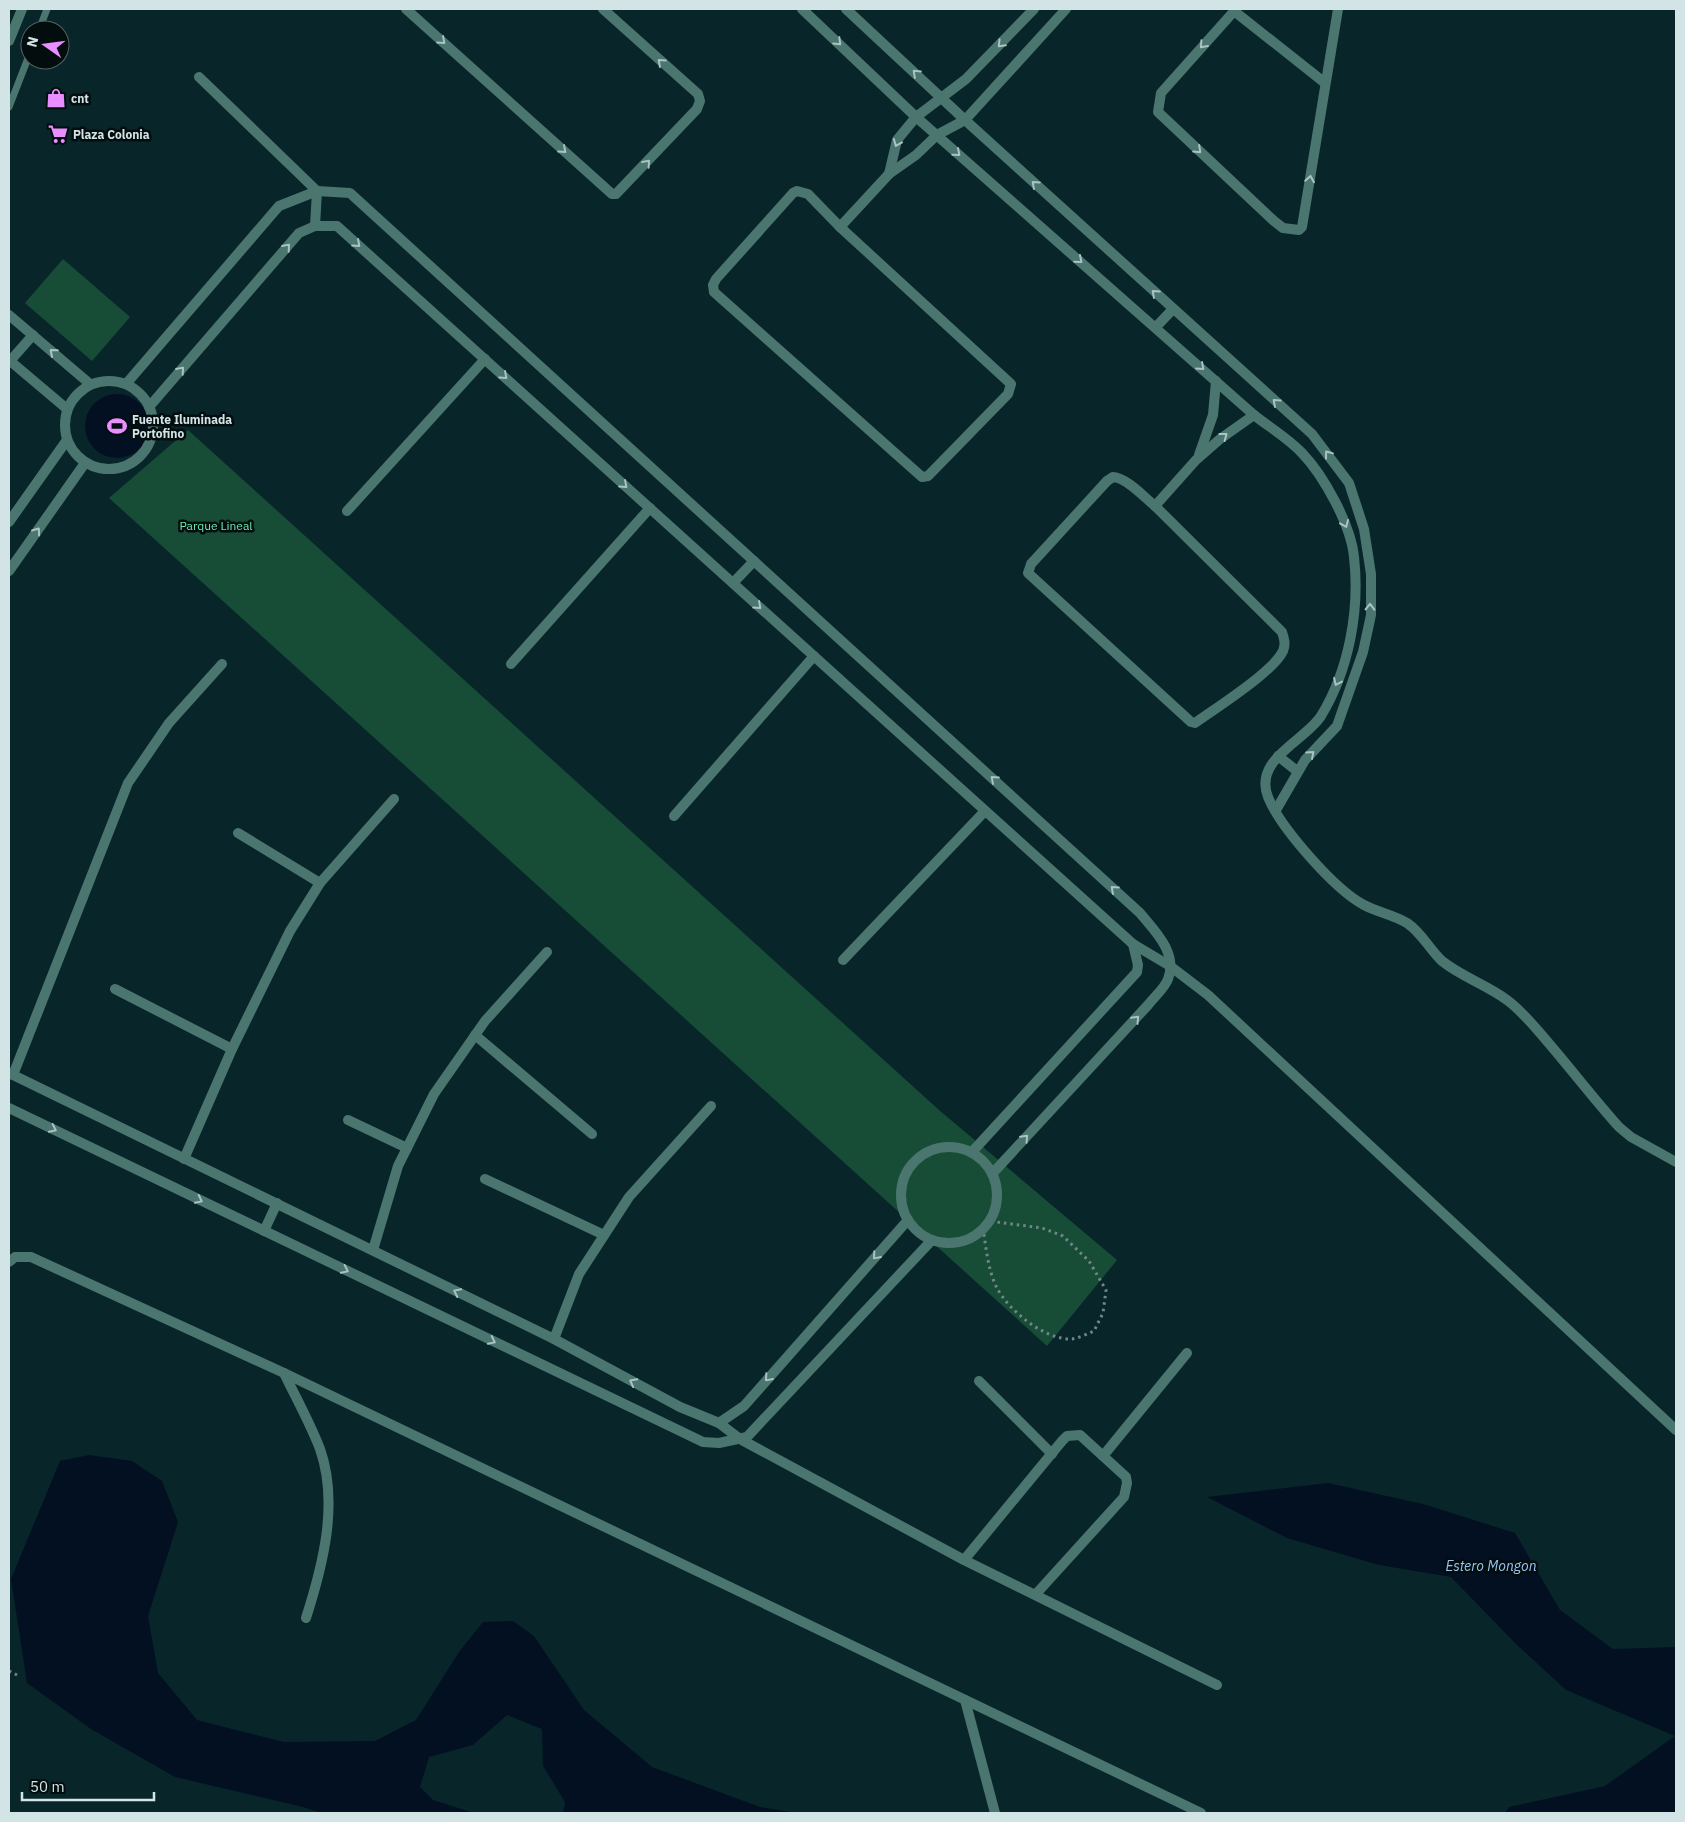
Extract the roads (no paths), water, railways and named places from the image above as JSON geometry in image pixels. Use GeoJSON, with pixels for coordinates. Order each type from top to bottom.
{"type":"FeatureCollection","features":[{"type":"Feature","properties":{"kind":"street"},"geometry":{"type":"LineString","coordinates":[[9,42],[22,9]]}},
{"type":"Feature","properties":{"kind":"street"},"geometry":{"type":"LineString","coordinates":[[406,9],[612,194],[616,194],[697,108],[700,101],[698,94],[603,9]]}},
{"type":"Feature","properties":{"kind":"street"},"geometry":{"type":"LineString","coordinates":[[802,9],[916,117],[1254,415],[1302,452],[1317,473],[1346,526],[1354,556],[1355,592],[1352,631],[1340,674],[1321,716],[1305,734],[1278,756],[1267,773],[1266,790],[1269,800],[1285,829],[1339,887],[1362,904],[1408,924],[1423,936],[1447,964],[1507,1000],[1529,1020],[1619,1127],[1631,1137],[1676,1162]]}},
{"type":"Feature","properties":{"kind":"street"},"geometry":{"type":"LineString","coordinates":[[846,9],[942,96],[965,120],[1312,434],[1349,483],[1364,529],[1371,574],[1370,615],[1363,652],[1347,702],[1334,729],[1297,771],[1276,810]]}},
{"type":"Feature","properties":{"kind":"street"},"geometry":{"type":"LineString","coordinates":[[889,174],[897,140],[916,117],[966,79],[1034,9]]}},
{"type":"Feature","properties":{"kind":"street"},"geometry":{"type":"LineString","coordinates":[[840,227],[889,174],[916,155],[937,135],[965,120],[1066,9]]}},
{"type":"Feature","properties":{"kind":"street"},"geometry":{"type":"LineString","coordinates":[[1325,83],[1235,10],[1161,93],[1158,112],[1283,228],[1299,230],[1302,227],[1338,9]]}},
{"type":"Feature","properties":{"kind":"street"},"geometry":{"type":"LineString","coordinates":[[200,77],[317,192],[315,226]]}},
{"type":"Feature","properties":{"kind":"street"},"geometry":{"type":"LineString","coordinates":[[797,191],[808,194],[840,227],[1010,384],[1008,394],[925,477],[914,470],[714,292],[713,285],[716,279],[793,193],[797,191]]}},
{"type":"Feature","properties":{"kind":"street"},"geometry":{"type":"LineString","coordinates":[[126,384],[279,206],[317,192],[350,192],[1140,913],[1166,946],[1170,966],[1168,980],[1148,1005],[992,1174]]}},
{"type":"Feature","properties":{"kind":"street"},"geometry":{"type":"LineString","coordinates":[[149,407],[300,233],[315,226],[337,226],[1133,944],[1170,966],[1215,1002],[1676,1430]]}},
{"type":"Feature","properties":{"kind":"street"},"geometry":{"type":"LineString","coordinates":[[1156,328],[1174,309]]}},
{"type":"Feature","properties":{"kind":"street"},"geometry":{"type":"LineString","coordinates":[[9,315],[90,384]]}},
{"type":"Feature","properties":{"kind":"street"},"geometry":{"type":"LineString","coordinates":[[33,335],[9,361],[67,409]]}},
{"type":"Feature","properties":{"kind":"street"},"geometry":{"type":"LineString","coordinates":[[347,511],[485,359]]}},
{"type":"Feature","properties":{"kind":"street"},"geometry":{"type":"LineString","coordinates":[[114,380],[126,384],[136,389],[149,407],[153,420],[152,435],[147,448],[138,459],[126,466],[112,470],[98,469],[85,463],[74,453],[66,440],[64,430],[67,409],[73,399],[90,384],[114,380]]}},
{"type":"Feature","properties":{"kind":"street"},"geometry":{"type":"LineString","coordinates":[[1196,460],[1213,415],[1216,382]]}},
{"type":"Feature","properties":{"kind":"street"},"geometry":{"type":"LineString","coordinates":[[1155,506],[1196,460],[1220,439],[1254,415]]}},
{"type":"Feature","properties":{"kind":"street"},"geometry":{"type":"LineString","coordinates":[[1302,452],[1312,434]]}},
{"type":"Feature","properties":{"kind":"street"},"geometry":{"type":"LineString","coordinates":[[9,522],[66,440]]}},
{"type":"Feature","properties":{"kind":"street"},"geometry":{"type":"LineString","coordinates":[[9,571],[85,463]]}},
{"type":"Feature","properties":{"kind":"street"},"geometry":{"type":"LineString","coordinates":[[1118,478],[1155,506],[1282,632],[1284,637],[1283,650],[1273,665],[1195,723],[1191,722],[1028,573],[1031,564],[1110,479],[1118,478]]}},
{"type":"Feature","properties":{"kind":"street"},"geometry":{"type":"LineString","coordinates":[[511,664],[650,508]]}},
{"type":"Feature","properties":{"kind":"street"},"geometry":{"type":"LineString","coordinates":[[732,583],[754,561]]}},
{"type":"Feature","properties":{"kind":"street"},"geometry":{"type":"LineString","coordinates":[[674,816],[814,656]]}},
{"type":"Feature","properties":{"kind":"street"},"geometry":{"type":"LineString","coordinates":[[222,664],[169,723],[128,783],[11,1074],[554,1339],[680,1407],[719,1423],[740,1439],[964,1560],[1217,1685]]}},
{"type":"Feature","properties":{"kind":"street"},"geometry":{"type":"LineString","coordinates":[[1314,724],[1334,729]]}},
{"type":"Feature","properties":{"kind":"street"},"geometry":{"type":"LineString","coordinates":[[1278,756],[1297,771]]}},
{"type":"Feature","properties":{"kind":"street"},"geometry":{"type":"LineString","coordinates":[[184,1158],[232,1049],[290,931],[320,883],[394,800]]}},
{"type":"Feature","properties":{"kind":"street"},"geometry":{"type":"LineString","coordinates":[[844,960],[985,811]]}},
{"type":"Feature","properties":{"kind":"street"},"geometry":{"type":"LineString","coordinates":[[238,833],[320,883]]}},
{"type":"Feature","properties":{"kind":"street"},"geometry":{"type":"LineString","coordinates":[[972,1152],[1136,972],[1138,965],[1133,944]]}},
{"type":"Feature","properties":{"kind":"street"},"geometry":{"type":"LineString","coordinates":[[373,1250],[398,1166],[434,1094],[485,1021],[547,952]]}},
{"type":"Feature","properties":{"kind":"street"},"geometry":{"type":"LineString","coordinates":[[115,989],[232,1049]]}},
{"type":"Feature","properties":{"kind":"street"},"geometry":{"type":"LineString","coordinates":[[475,1035],[592,1134]]}},
{"type":"Feature","properties":{"kind":"street"},"geometry":{"type":"LineString","coordinates":[[554,1339],[579,1274],[629,1197],[711,1106]]}},
{"type":"Feature","properties":{"kind":"street"},"geometry":{"type":"LineString","coordinates":[[9,1108],[703,1442],[719,1444],[747,1437],[932,1240]]}},
{"type":"Feature","properties":{"kind":"street"},"geometry":{"type":"LineString","coordinates":[[348,1120],[407,1148]]}},
{"type":"Feature","properties":{"kind":"street"},"geometry":{"type":"LineString","coordinates":[[942,1147],[957,1147],[972,1152],[984,1162],[992,1174],[997,1190],[996,1206],[986,1225],[963,1241],[947,1243],[932,1240],[918,1232],[908,1220],[902,1205],[906,1174],[914,1162],[927,1152],[942,1147]]}},
{"type":"Feature","properties":{"kind":"street"},"geometry":{"type":"LineString","coordinates":[[485,1179],[604,1235]]}},
{"type":"Feature","properties":{"kind":"street"},"geometry":{"type":"LineString","coordinates":[[264,1231],[277,1203]]}},
{"type":"Feature","properties":{"kind":"street"},"geometry":{"type":"LineString","coordinates":[[719,1423],[744,1406],[908,1220]]}},
{"type":"Feature","properties":{"kind":"street"},"geometry":{"type":"LineString","coordinates":[[9,1262],[15,1257],[32,1257],[284,1372],[1201,1813]]}},
{"type":"Feature","properties":{"kind":"street"},"geometry":{"type":"LineString","coordinates":[[1103,1456],[1187,1354]]}},
{"type":"Feature","properties":{"kind":"street"},"geometry":{"type":"LineString","coordinates":[[284,1372],[320,1450],[331,1508],[318,1581],[306,1618]]}},
{"type":"Feature","properties":{"kind":"street"},"geometry":{"type":"LineString","coordinates":[[979,1381],[1052,1454]]}},
{"type":"Feature","properties":{"kind":"street"},"geometry":{"type":"LineString","coordinates":[[964,1560],[1067,1436],[1077,1434],[1126,1477],[1127,1483],[1124,1497],[1036,1594]]}},
{"type":"Feature","properties":{"kind":"street"},"geometry":{"type":"LineString","coordinates":[[965,1700],[995,1813]]}},
{"type":"Feature","properties":{"kind":"lane"},"geometry":{"type":"LineString","coordinates":[[9,107],[23,70]]}},
{"type":"Feature","properties":{"kind":"water","name":"Fuente Iluminada Portofino"},"geometry":{"type":"Polygon","coordinates":[[[117,394],[135,400],[143,408],[149,426],[143,444],[135,452],[117,458],[99,452],[91,444],[85,426],[91,408],[99,400],[117,394]]]}},
{"type":"Feature","properties":{"kind":"water"},"geometry":{"type":"Polygon","coordinates":[[[89,1455],[132,1461],[162,1481],[178,1522],[148,1616],[158,1673],[197,1720],[284,1742],[375,1741],[416,1720],[459,1652],[483,1622],[513,1621],[534,1636],[584,1710],[652,1767],[760,1807],[797,1813],[563,1813],[565,1802],[543,1766],[542,1729],[507,1715],[473,1745],[429,1757],[420,1787],[433,1800],[474,1813],[321,1813],[303,1807],[175,1777],[91,1729],[27,1683],[11,1579],[60,1461],[89,1455]]]}},
{"type":"Feature","properties":{"kind":"water","name":"Estero Mongon"},"geometry":{"type":"Polygon","coordinates":[[[1328,1483],[1423,1504],[1515,1533],[1560,1610],[1613,1649],[1676,1647],[1676,1813],[1505,1813],[1509,1807],[1605,1786],[1675,1736],[1566,1690],[1516,1644],[1451,1577],[1379,1565],[1287,1538],[1207,1497],[1328,1483]]]}},
{"type":"Feature","properties":{"kind":"place","name":"cnt"},"geometry":{"type":"Point","coordinates":[56,98]}},
{"type":"Feature","properties":{"kind":"place","name":"Plaza Colonia"},"geometry":{"type":"Point","coordinates":[58,134]}},
{"type":"Feature","properties":{"kind":"place","name":"Fuente Iluminada Portofino"},"geometry":{"type":"Point","coordinates":[117,426]}},
{"type":"Feature","properties":{"kind":"park label","name":"Parque Lineal"},"geometry":{"type":"Point","coordinates":[216,525]}}]}
